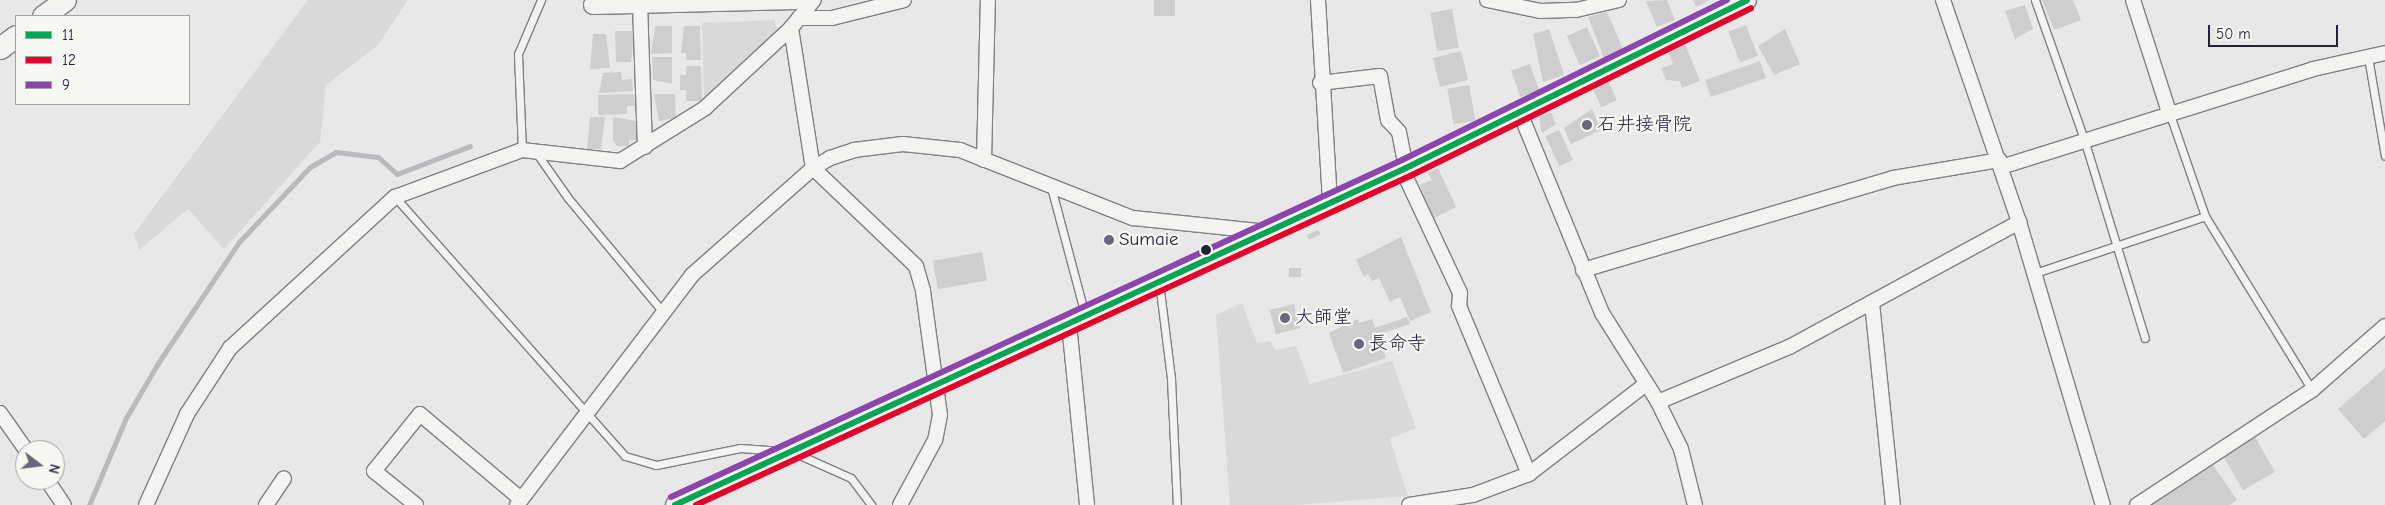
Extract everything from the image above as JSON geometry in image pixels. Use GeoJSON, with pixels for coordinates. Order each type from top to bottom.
{"type":"FeatureCollection","features":[{"type":"Feature","properties":{"kind":"main road"},"geometry":{"type":"LineString","coordinates":[[44,15],[65,0]]}},
{"type":"Feature","properties":{"kind":"main road"},"geometry":{"type":"LineString","coordinates":[[0,48],[15,37]]}},
{"type":"Feature","properties":{"kind":"street"},"geometry":{"type":"LineString","coordinates":[[592,5],[796,0]]}},
{"type":"Feature","properties":{"kind":"street"},"geometry":{"type":"LineString","coordinates":[[147,505],[187,414],[230,348],[395,197],[528,150],[620,160],[645,148],[705,108],[795,23],[814,0]]}},
{"type":"Feature","properties":{"kind":"street"},"geometry":{"type":"LineString","coordinates":[[795,23],[832,18],[904,0]]}},
{"type":"Feature","properties":{"kind":"street"},"geometry":{"type":"LineString","coordinates":[[984,160],[988,0]]}},
{"type":"Feature","properties":{"kind":"street"},"geometry":{"type":"LineString","coordinates":[[1318,0],[1320,83],[1330,203]]}},
{"type":"Feature","properties":{"kind":"street"},"geometry":{"type":"LineString","coordinates":[[1487,0],[1540,11],[1576,10],[1620,0]]}},
{"type":"Feature","properties":{"kind":"street"},"geometry":{"type":"LineString","coordinates":[[675,505],[1404,169],[1747,0]]}},
{"type":"Feature","properties":{"kind":"street"},"geometry":{"type":"LineString","coordinates":[[1943,0],[2019,222],[2103,505]]}},
{"type":"Feature","properties":{"kind":"street"},"geometry":{"type":"LineString","coordinates":[[2133,0],[2169,112]]}},
{"type":"Feature","properties":{"kind":"street"},"geometry":{"type":"LineString","coordinates":[[640,4],[645,148]]}},
{"type":"Feature","properties":{"kind":"street"},"geometry":{"type":"LineString","coordinates":[[795,23],[813,168],[916,266],[938,383],[940,415],[935,440],[900,505]]}},
{"type":"Feature","properties":{"kind":"street"},"geometry":{"type":"LineString","coordinates":[[1583,270],[1893,178],[2000,163],[2314,68],[2385,54]]}},
{"type":"Feature","properties":{"kind":"street"},"geometry":{"type":"LineString","coordinates":[[1320,83],[1380,76],[1388,120],[1398,132],[1404,169],[1460,293],[1459,306],[1529,474]]}},
{"type":"Feature","properties":{"kind":"street"},"geometry":{"type":"LineString","coordinates":[[1520,113],[1602,313],[1658,402],[1680,449],[1695,505]]}},
{"type":"Feature","properties":{"kind":"street"},"geometry":{"type":"LineString","coordinates":[[406,502],[374,470],[420,414],[519,502],[588,415],[663,312],[715,252],[813,168],[854,150],[902,144],[960,150],[1133,218],[1268,232]]}},
{"type":"Feature","properties":{"kind":"street"},"geometry":{"type":"LineString","coordinates":[[1658,402],[1791,346],[2019,222]]}},
{"type":"Feature","properties":{"kind":"street"},"geometry":{"type":"LineString","coordinates":[[1872,303],[1893,505]]}},
{"type":"Feature","properties":{"kind":"street"},"geometry":{"type":"LineString","coordinates":[[1077,320],[1087,505]]}},
{"type":"Feature","properties":{"kind":"street"},"geometry":{"type":"LineString","coordinates":[[2137,505],[2312,390],[2385,326]]}},
{"type":"Feature","properties":{"kind":"street"},"geometry":{"type":"LineString","coordinates":[[1409,505],[1473,494],[1529,474],[1646,384]]}},
{"type":"Feature","properties":{"kind":"street"},"geometry":{"type":"LineString","coordinates":[[0,413],[19,440]]}},
{"type":"Feature","properties":{"kind":"street"},"geometry":{"type":"LineString","coordinates":[[267,504],[284,478]]}},
{"type":"Feature","properties":{"kind":"street"},"geometry":{"type":"LineString","coordinates":[[54,490],[64,505]]}},
{"type":"Feature","properties":{"kind":"lane"},"geometry":{"type":"LineString","coordinates":[[541,0],[518,54],[528,150],[663,312]]}},
{"type":"Feature","properties":{"kind":"lane"},"geometry":{"type":"LineString","coordinates":[[2035,0],[2084,139],[2118,244],[2145,338]]}},
{"type":"Feature","properties":{"kind":"lane"},"geometry":{"type":"LineString","coordinates":[[2368,57],[2385,156]]}},
{"type":"Feature","properties":{"kind":"lane"},"geometry":{"type":"LineString","coordinates":[[2169,112],[2205,216],[2312,390]]}},
{"type":"Feature","properties":{"kind":"lane"},"geometry":{"type":"LineString","coordinates":[[1051,187],[1077,320]]}},
{"type":"Feature","properties":{"kind":"lane"},"geometry":{"type":"LineString","coordinates":[[395,197],[625,456],[642,463],[656,465],[740,448],[791,452],[852,478],[871,505]]}},
{"type":"Feature","properties":{"kind":"lane"},"geometry":{"type":"LineString","coordinates":[[2034,273],[2205,216]]}},
{"type":"Feature","properties":{"kind":"lane"},"geometry":{"type":"LineString","coordinates":[[1159,282],[1171,379],[1177,505]]}},
{"type":"Feature","properties":{"kind":"shaded area"},"geometry":{"type":"Polygon","coordinates":[[[308,0],[408,0],[378,45],[326,85],[320,142],[224,249],[188,209],[139,250],[134,234],[308,0]]]}},
{"type":"Feature","properties":{"kind":"shaded area"},"geometry":{"type":"Polygon","coordinates":[[[774,20],[778,31],[704,100],[702,23],[774,20]]]}},
{"type":"Feature","properties":{"kind":"shaded area"},"geometry":{"type":"Polygon","coordinates":[[[1242,303],[1257,343],[1270,341],[1276,350],[1296,346],[1310,384],[1392,361],[1416,428],[1390,439],[1408,496],[1297,505],[1230,505],[1216,315],[1242,303]]]}},
{"type":"Feature","properties":{"kind":"building"},"geometry":{"type":"Polygon","coordinates":[[[1154,0],[1175,0],[1175,16],[1154,16],[1154,0]]]}},
{"type":"Feature","properties":{"kind":"building"},"geometry":{"type":"Polygon","coordinates":[[[1667,0],[1675,20],[1657,27],[1646,1],[1667,0]]]}},
{"type":"Feature","properties":{"kind":"building"},"geometry":{"type":"Polygon","coordinates":[[[1693,0],[1710,0],[1696,7],[1693,0]]]}},
{"type":"Feature","properties":{"kind":"building"},"geometry":{"type":"Polygon","coordinates":[[[2042,0],[2073,0],[2081,20],[2054,30],[2042,0]]]}},
{"type":"Feature","properties":{"kind":"building"},"geometry":{"type":"Polygon","coordinates":[[[2025,5],[2033,29],[2015,39],[2005,11],[2025,5]]]}},
{"type":"Feature","properties":{"kind":"building"},"geometry":{"type":"Polygon","coordinates":[[[1452,9],[1459,47],[1437,51],[1430,13],[1452,9]]]}},
{"type":"Feature","properties":{"kind":"building"},"geometry":{"type":"Polygon","coordinates":[[[1607,12],[1623,49],[1604,58],[1588,17],[1607,12]]]}},
{"type":"Feature","properties":{"kind":"building"},"geometry":{"type":"Polygon","coordinates":[[[1746,25],[1758,56],[1740,63],[1728,32],[1746,25]]]}},
{"type":"Feature","properties":{"kind":"building"},"geometry":{"type":"Polygon","coordinates":[[[655,26],[672,26],[672,53],[651,54],[655,26]]]}},
{"type":"Feature","properties":{"kind":"building"},"geometry":{"type":"Polygon","coordinates":[[[684,26],[700,26],[701,60],[686,60],[686,53],[681,53],[684,26]]]}},
{"type":"Feature","properties":{"kind":"building"},"geometry":{"type":"Polygon","coordinates":[[[1587,27],[1600,56],[1580,65],[1567,36],[1587,27]]]}},
{"type":"Feature","properties":{"kind":"building"},"geometry":{"type":"Polygon","coordinates":[[[1549,29],[1564,75],[1543,82],[1533,34],[1549,29]]]}},
{"type":"Feature","properties":{"kind":"building"},"geometry":{"type":"Polygon","coordinates":[[[1785,29],[1800,64],[1774,75],[1758,46],[1785,29]]]}},
{"type":"Feature","properties":{"kind":"building"},"geometry":{"type":"Polygon","coordinates":[[[615,31],[634,31],[631,62],[616,62],[615,31]]]}},
{"type":"Feature","properties":{"kind":"building"},"geometry":{"type":"Polygon","coordinates":[[[593,34],[606,34],[610,68],[590,69],[593,34]]]}},
{"type":"Feature","properties":{"kind":"building"},"geometry":{"type":"Polygon","coordinates":[[[1685,44],[1700,81],[1682,88],[1680,81],[1666,80],[1661,68],[1673,64],[1668,50],[1685,44]]]}},
{"type":"Feature","properties":{"kind":"building"},"geometry":{"type":"Polygon","coordinates":[[[1461,51],[1468,80],[1440,87],[1433,58],[1461,51]]]}},
{"type":"Feature","properties":{"kind":"building"},"geometry":{"type":"Polygon","coordinates":[[[652,57],[672,57],[672,84],[653,80],[652,57]]]}},
{"type":"Feature","properties":{"kind":"building"},"geometry":{"type":"Polygon","coordinates":[[[1760,61],[1766,78],[1711,97],[1705,80],[1760,61]]]}},
{"type":"Feature","properties":{"kind":"building"},"geometry":{"type":"Polygon","coordinates":[[[1530,64],[1539,90],[1520,97],[1511,71],[1530,64]]]}},
{"type":"Feature","properties":{"kind":"building"},"geometry":{"type":"Polygon","coordinates":[[[686,66],[701,66],[702,101],[686,101],[686,90],[680,90],[680,75],[686,75],[686,66]]]}},
{"type":"Feature","properties":{"kind":"building"},"geometry":{"type":"Polygon","coordinates":[[[621,72],[622,80],[632,79],[633,91],[599,93],[603,73],[621,72]]]}},
{"type":"Feature","properties":{"kind":"building"},"geometry":{"type":"Polygon","coordinates":[[[1608,81],[1617,100],[1601,107],[1593,88],[1608,81]]]}},
{"type":"Feature","properties":{"kind":"building"},"geometry":{"type":"Polygon","coordinates":[[[1469,85],[1475,120],[1454,124],[1447,89],[1469,85]]]}},
{"type":"Feature","properties":{"kind":"building"},"geometry":{"type":"Polygon","coordinates":[[[634,94],[635,106],[627,106],[627,114],[598,115],[598,95],[634,94]]]}},
{"type":"Feature","properties":{"kind":"building"},"geometry":{"type":"Polygon","coordinates":[[[654,94],[675,94],[676,118],[659,121],[654,94]]]}},
{"type":"Feature","properties":{"kind":"building"},"geometry":{"type":"Polygon","coordinates":[[[1592,109],[1601,130],[1571,144],[1564,128],[1592,109]]]}},
{"type":"Feature","properties":{"kind":"building"},"geometry":{"type":"Polygon","coordinates":[[[1551,112],[1556,124],[1542,133],[1539,117],[1551,112]]]}},
{"type":"Feature","properties":{"kind":"building"},"geometry":{"type":"Polygon","coordinates":[[[590,117],[605,117],[601,149],[587,149],[590,117]]]}},
{"type":"Feature","properties":{"kind":"building"},"geometry":{"type":"Polygon","coordinates":[[[613,117],[636,121],[636,140],[629,140],[629,146],[617,146],[613,140],[613,117]]]}},
{"type":"Feature","properties":{"kind":"building"},"geometry":{"type":"Polygon","coordinates":[[[1559,130],[1573,160],[1559,166],[1545,136],[1559,130]]]}},
{"type":"Feature","properties":{"kind":"building"},"geometry":{"type":"Polygon","coordinates":[[[1438,168],[1456,207],[1432,219],[1420,185],[1432,180],[1428,173],[1438,168]]]}},
{"type":"Feature","properties":{"kind":"building"},"geometry":{"type":"Polygon","coordinates":[[[1318,230],[1321,234],[1309,240],[1307,235],[1318,230]]]}},
{"type":"Feature","properties":{"kind":"building"},"geometry":{"type":"Polygon","coordinates":[[[1401,237],[1431,312],[1410,321],[1400,297],[1390,302],[1379,278],[1372,281],[1368,274],[1364,277],[1356,260],[1401,237]]]}},
{"type":"Feature","properties":{"kind":"building"},"geometry":{"type":"Polygon","coordinates":[[[982,252],[987,281],[938,289],[933,261],[982,252]]]}},
{"type":"Feature","properties":{"kind":"building"},"geometry":{"type":"Polygon","coordinates":[[[1289,268],[1301,268],[1301,277],[1289,277],[1289,268]]]}},
{"type":"Feature","properties":{"kind":"building"},"geometry":{"type":"Polygon","coordinates":[[[1294,304],[1300,328],[1276,334],[1270,310],[1294,304]]]}},
{"type":"Feature","properties":{"kind":"building"},"geometry":{"type":"Polygon","coordinates":[[[1407,317],[1410,324],[1378,335],[1386,358],[1343,373],[1329,333],[1358,319],[1359,323],[1372,319],[1375,328],[1407,317]]]}},
{"type":"Feature","properties":{"kind":"building"},"geometry":{"type":"Polygon","coordinates":[[[2385,368],[2385,421],[2364,439],[2338,409],[2385,368]]]}},
{"type":"Feature","properties":{"kind":"building"},"geometry":{"type":"Polygon","coordinates":[[[2255,437],[2275,472],[2243,490],[2223,456],[2255,437]]]}},
{"type":"Feature","properties":{"kind":"building"},"geometry":{"type":"Polygon","coordinates":[[[2213,465],[2237,500],[2230,505],[2152,505],[2213,465]]]}},
{"type":"Feature","properties":{"kind":"waterway"},"geometry":{"type":"LineString","coordinates":[[89,505],[126,418],[158,363],[239,242],[310,167],[336,152],[378,157],[397,174],[470,146]]}},
{"type":"Feature","properties":{"kind":"transit line","name":"9"},"geometry":{"type":"LineString","coordinates":[[671,497],[1402,160],[1727,0]]}},
{"type":"Feature","properties":{"kind":"transit line","name":"11"},"geometry":{"type":"LineString","coordinates":[[675,505],[1406,168],[1747,0]]}},
{"type":"Feature","properties":{"kind":"transit line","name":"12"},"geometry":{"type":"LineString","coordinates":[[696,505],[1410,176],[1751,8]]}},
{"type":"Feature","properties":{"kind":"place","name":"石井接骨院"},"geometry":{"type":"Point","coordinates":[1587,125]}},
{"type":"Feature","properties":{"kind":"place","name":"Sumaie"},"geometry":{"type":"Point","coordinates":[1109,240]}},
{"type":"Feature","properties":{"kind":"place","name":"大師堂"},"geometry":{"type":"Point","coordinates":[1285,318]}},
{"type":"Feature","properties":{"kind":"place","name":"長命寺"},"geometry":{"type":"Point","coordinates":[1359,344]}}]}
